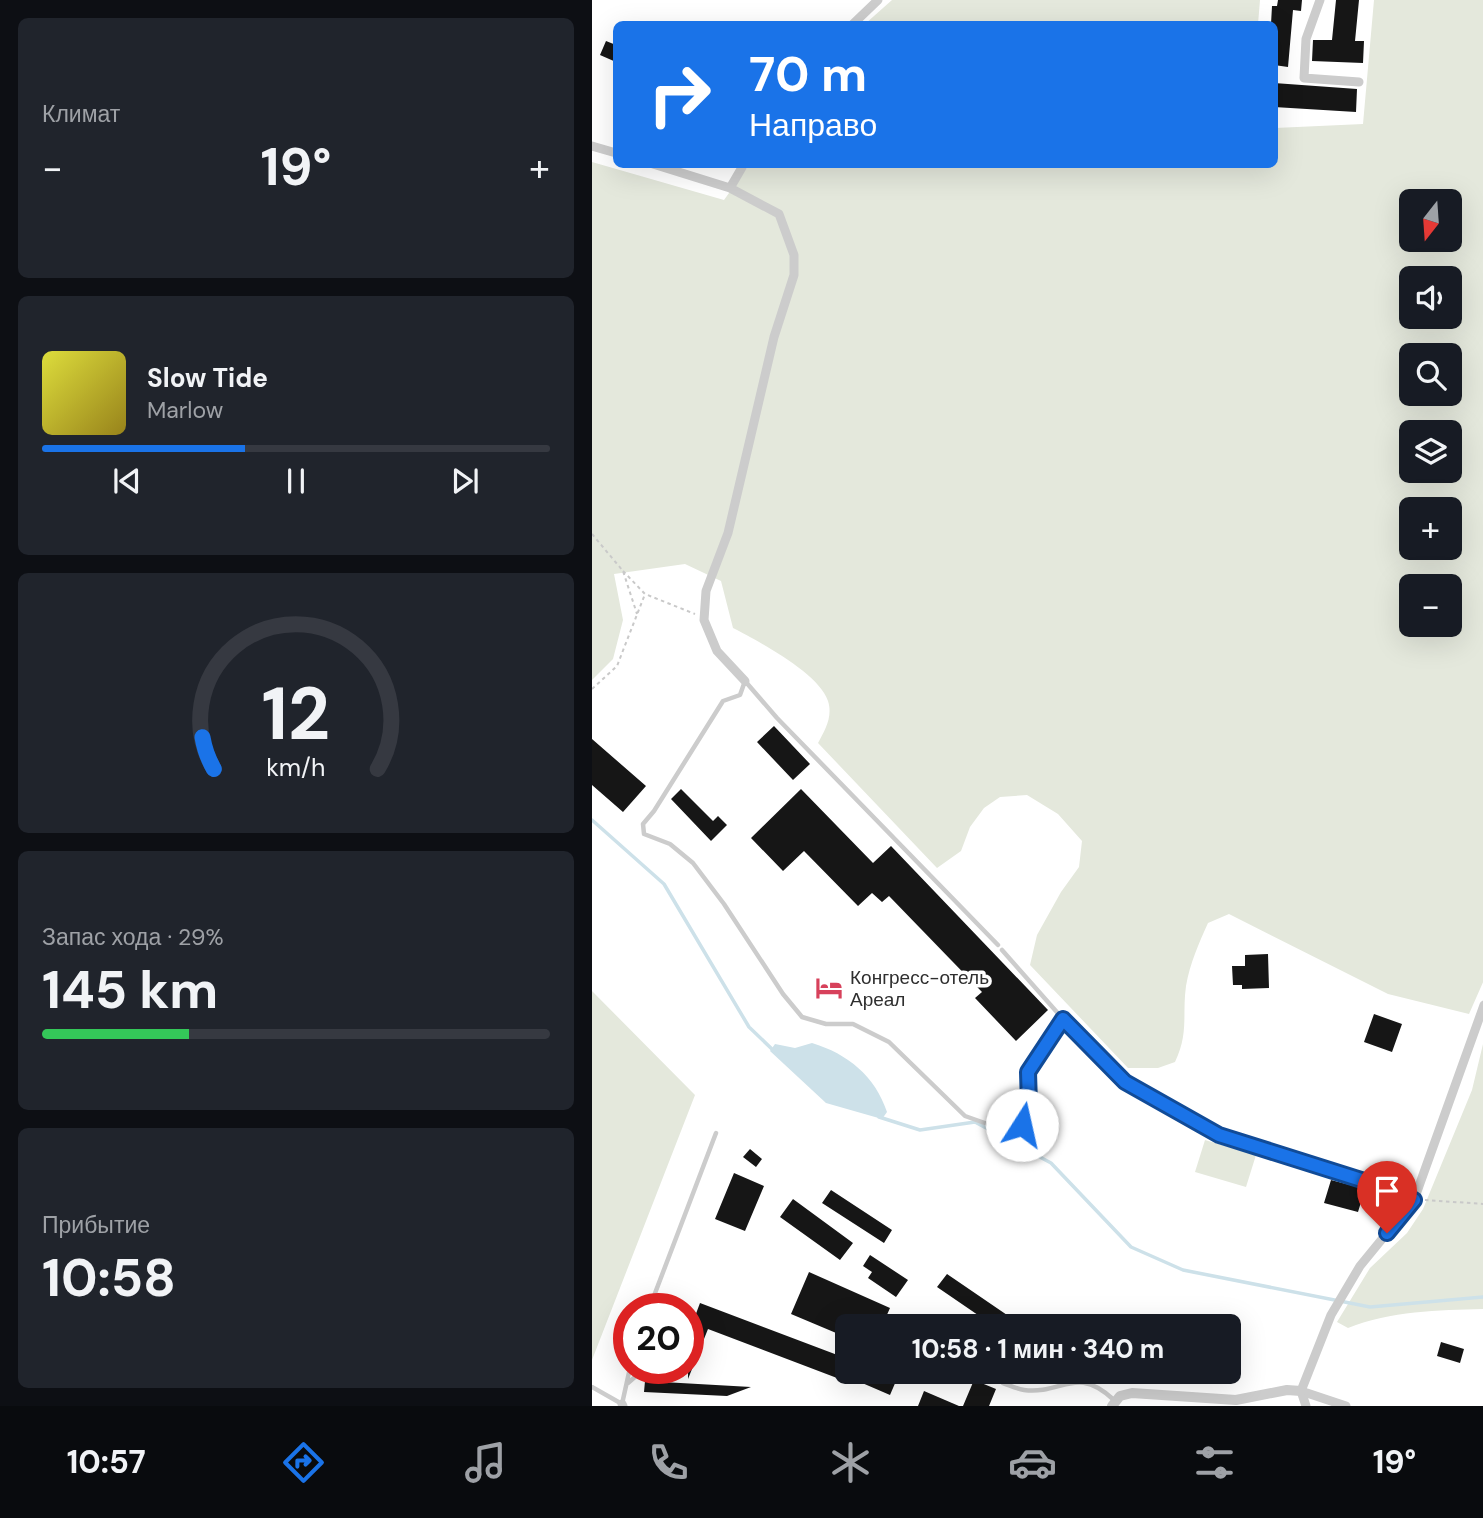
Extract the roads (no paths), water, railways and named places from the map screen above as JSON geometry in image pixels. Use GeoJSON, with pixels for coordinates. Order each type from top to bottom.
{"type":"FeatureCollection","features":[{"type":"Feature","properties":{"kind":"street"},"geometry":{"type":"LineString","coordinates":[[856,21],[878,0]]}},
{"type":"Feature","properties":{"kind":"street"},"geometry":{"type":"LineString","coordinates":[[1320,0],[1306,39],[1304,78],[1359,82]]}},
{"type":"Feature","properties":{"kind":"street"},"geometry":{"type":"LineString","coordinates":[[592,146],[613,152]]}},
{"type":"Feature","properties":{"kind":"street"},"geometry":{"type":"LineString","coordinates":[[666,168],[730,188],[779,214],[794,255],[794,275],[774,337],[728,533],[706,591],[704,620],[717,651],[745,681]]}},
{"type":"Feature","properties":{"kind":"street"},"geometry":{"type":"LineString","coordinates":[[730,188],[742,168]]}},
{"type":"Feature","properties":{"kind":"street"},"geometry":{"type":"LineString","coordinates":[[1306,1406],[1301,1391],[1331,1315],[1360,1266],[1414,1200],[1483,1005]]}},
{"type":"Feature","properties":{"kind":"street"},"geometry":{"type":"LineString","coordinates":[[1113,1403],[1132,1393],[1192,1402],[1236,1400],[1287,1390],[1301,1391],[1346,1406]]}},
{"type":"Feature","properties":{"kind":"lane"},"geometry":{"type":"LineString","coordinates":[[1063,1019],[1028,1072],[1029,1105],[1022,1125],[996,1127],[965,1116],[889,1042],[853,1024],[826,1024],[802,1017],[783,994],[724,904],[693,863],[670,844],[644,834],[643,824],[654,811],[723,701],[740,695],[745,681],[1125,1082],[1219,1135],[1390,1189],[1414,1200]]}},
{"type":"Feature","properties":{"kind":"lane"},"geometry":{"type":"LineString","coordinates":[[655,1293],[716,1133]]}},
{"type":"Feature","properties":{"kind":"lane"},"geometry":{"type":"LineString","coordinates":[[592,1387],[622,1405],[628,1384]]}},
{"type":"Feature","properties":{"kind":"lane"},"geometry":{"type":"LineString","coordinates":[[1008,1384],[1022,1390],[1040,1390],[1059,1384]]}},
{"type":"Feature","properties":{"kind":"lane"},"geometry":{"type":"LineString","coordinates":[[1089,1384],[1101,1387],[1113,1403]]}},
{"type":"Feature","properties":{"kind":"waterway"},"geometry":{"type":"LineString","coordinates":[[592,820],[664,884],[749,1027],[774,1051]]}},
{"type":"Feature","properties":{"kind":"waterway"},"geometry":{"type":"LineString","coordinates":[[879,1117],[920,1130],[975,1122],[1051,1163],[1131,1247],[1183,1270],[1370,1307],[1484,1297]]}},
{"type":"Feature","properties":{"kind":"place","name":"Конгресс-отель Ареал"},"geometry":{"type":"Point","coordinates":[829,988]}}]}
